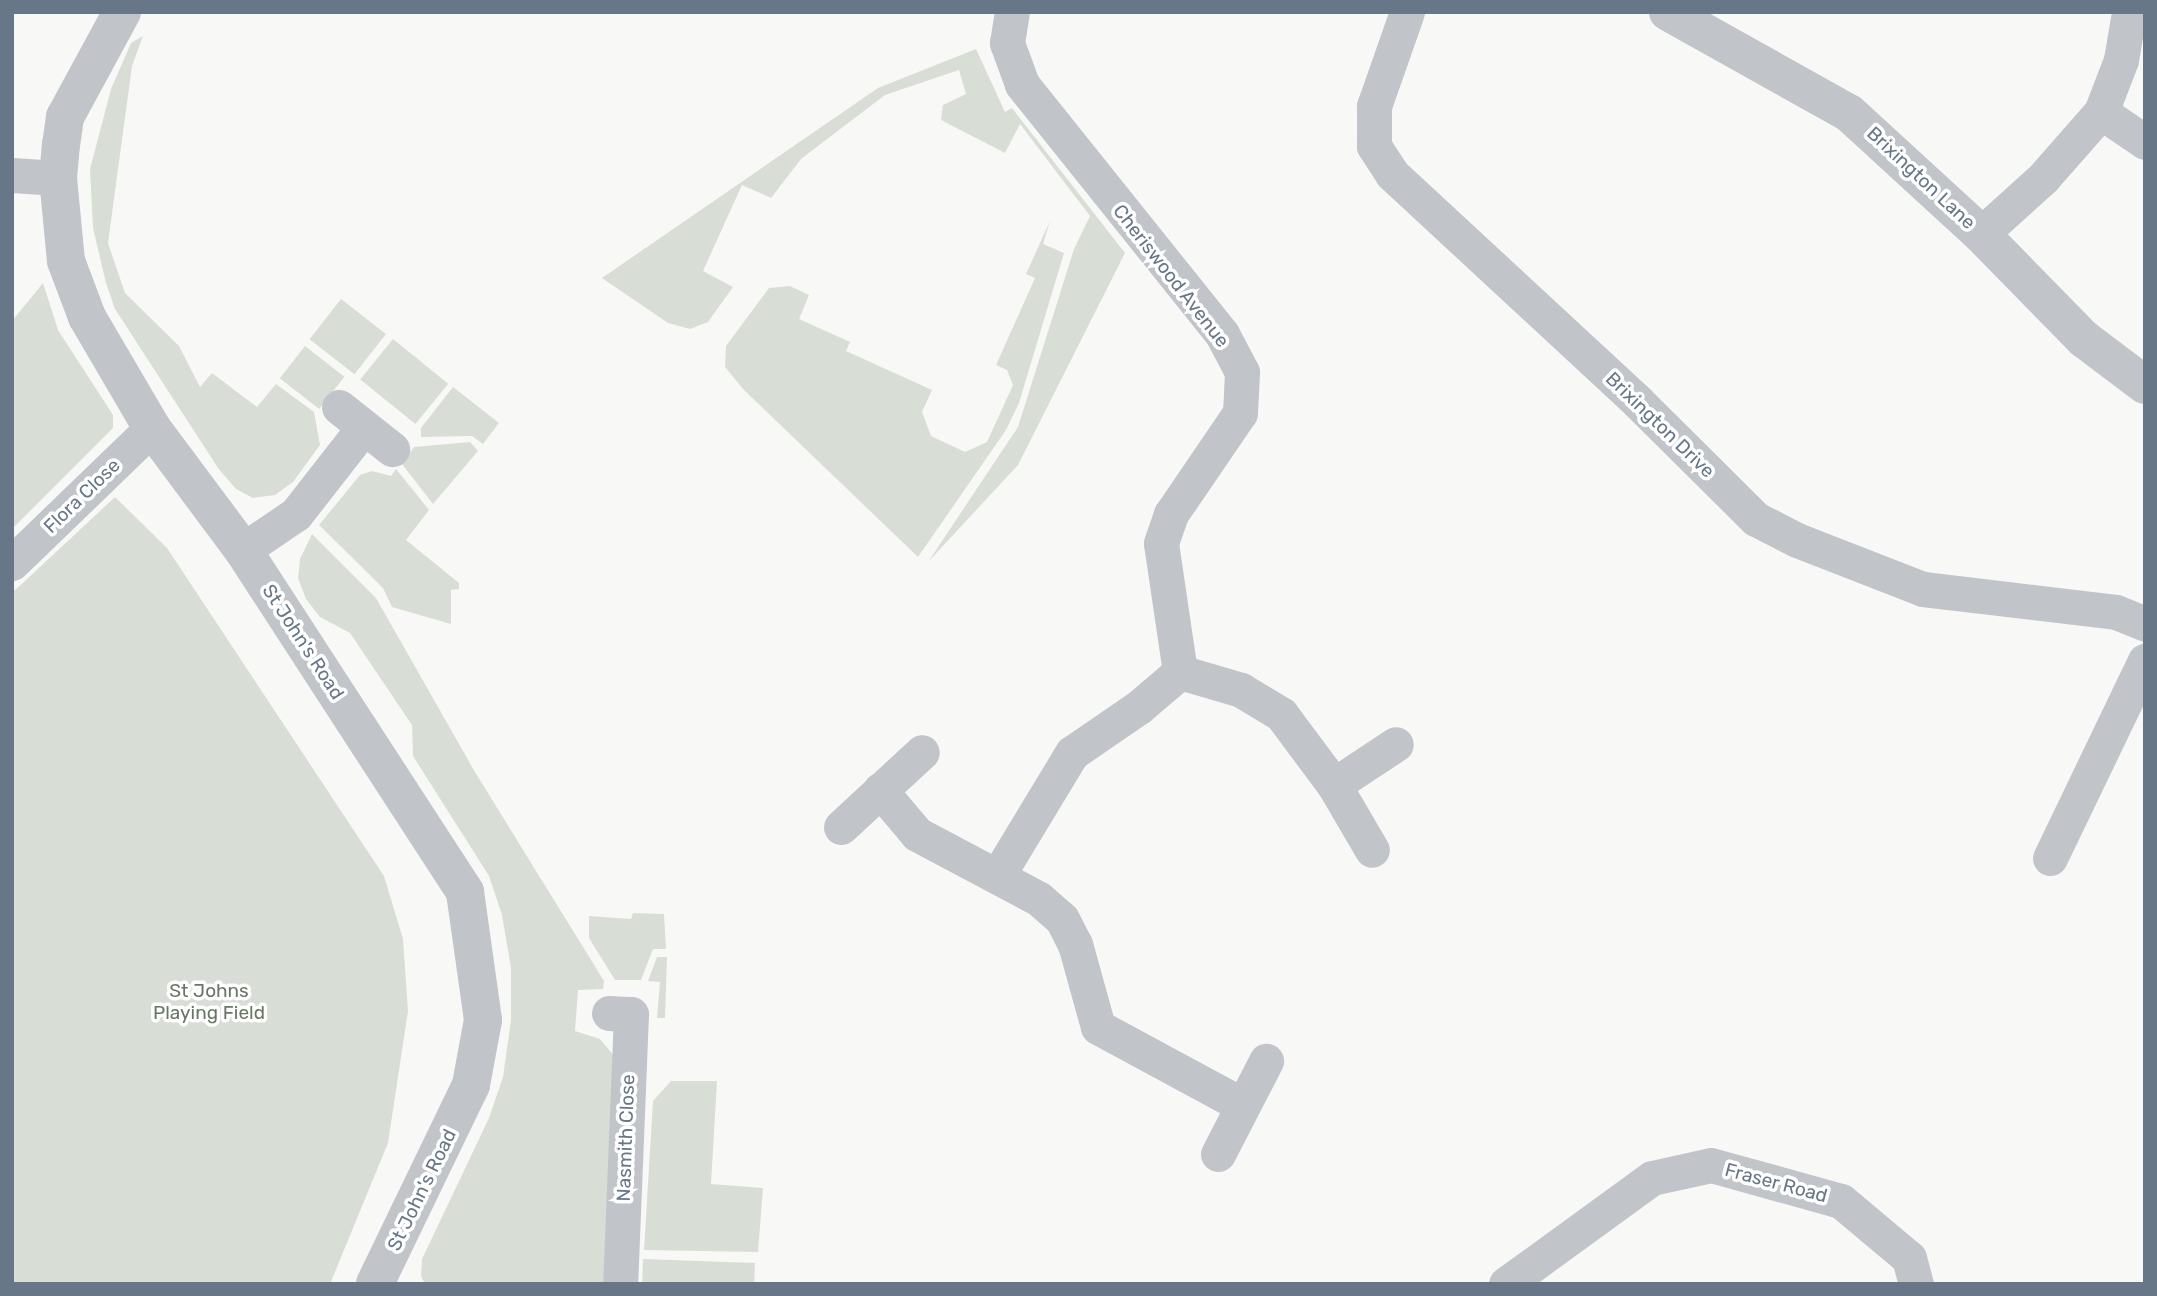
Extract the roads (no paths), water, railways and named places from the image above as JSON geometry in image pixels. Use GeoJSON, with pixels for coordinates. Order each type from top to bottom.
{"type":"FeatureCollection","features":[{"type":"Feature","properties":{"kind":"street","name":"St John's Road"},"geometry":{"type":"LineString","coordinates":[[122,12],[65,117],[58,178],[66,261],[87,317],[152,428],[243,550],[465,892],[483,1020],[471,1085],[375,1284]]}},
{"type":"Feature","properties":{"kind":"street","name":"Cheriswood Avenue"},"geometry":{"type":"LineString","coordinates":[[1012,12],[1007,43],[1021,84],[1222,334],[1242,372],[1240,413],[1171,514],[1161,543],[1180,672]]}},
{"type":"Feature","properties":{"kind":"street","name":"Brixington Drive"},"geometry":{"type":"LineString","coordinates":[[1408,12],[1374,106],[1374,146],[1392,174],[1638,402],[1756,519],[1797,540],[1923,589],[2116,612],[2145,624]]}},
{"type":"Feature","properties":{"kind":"street","name":"Brixington Lane"},"geometry":{"type":"LineString","coordinates":[[1668,12],[1849,113],[1981,234],[2084,339],[2145,385]]}},
{"type":"Feature","properties":{"kind":"street"},"geometry":{"type":"LineString","coordinates":[[1981,234],[2043,178],[2101,113],[2121,60],[2129,12]]}},
{"type":"Feature","properties":{"kind":"street"},"geometry":{"type":"LineString","coordinates":[[2101,113],[2145,142]]}},
{"type":"Feature","properties":{"kind":"street"},"geometry":{"type":"LineString","coordinates":[[12,175],[58,178]]}},
{"type":"Feature","properties":{"kind":"street"},"geometry":{"type":"LineString","coordinates":[[243,550],[270,527],[296,514],[351,417],[392,449]]}},
{"type":"Feature","properties":{"kind":"street","name":"Flora Close"},"geometry":{"type":"LineString","coordinates":[[12,563],[152,428]]}},
{"type":"Feature","properties":{"kind":"street"},"geometry":{"type":"LineString","coordinates":[[2050,858],[2145,661]]}},
{"type":"Feature","properties":{"kind":"street"},"geometry":{"type":"LineString","coordinates":[[998,875],[1059,766],[1180,672],[1241,690],[1281,714],[1334,785],[1371,850]]}},
{"type":"Feature","properties":{"kind":"street"},"geometry":{"type":"LineString","coordinates":[[1334,785],[1396,744]]}},
{"type":"Feature","properties":{"kind":"street"},"geometry":{"type":"LineString","coordinates":[[841,827],[922,752]]}},
{"type":"Feature","properties":{"kind":"street"},"geometry":{"type":"LineString","coordinates":[[880,790],[917,835],[998,875],[1039,899],[1062,919],[1075,944],[1098,1027],[1242,1105]]}},
{"type":"Feature","properties":{"kind":"street","name":"Nasmith Close"},"geometry":{"type":"LineString","coordinates":[[609,1013],[631,1014],[620,1284]]}},
{"type":"Feature","properties":{"kind":"street"},"geometry":{"type":"LineString","coordinates":[[1218,1154],[1266,1060]]}},
{"type":"Feature","properties":{"kind":"street","name":"Fraser Road"},"geometry":{"type":"LineString","coordinates":[[1506,1284],[1652,1178],[1711,1166],[1841,1201],[1909,1258],[1916,1284]]}},
{"type":"Feature","properties":{"kind":"park label","name":"St Johns Playing Field"},"geometry":{"type":"Point","coordinates":[209,1002]}}]}
